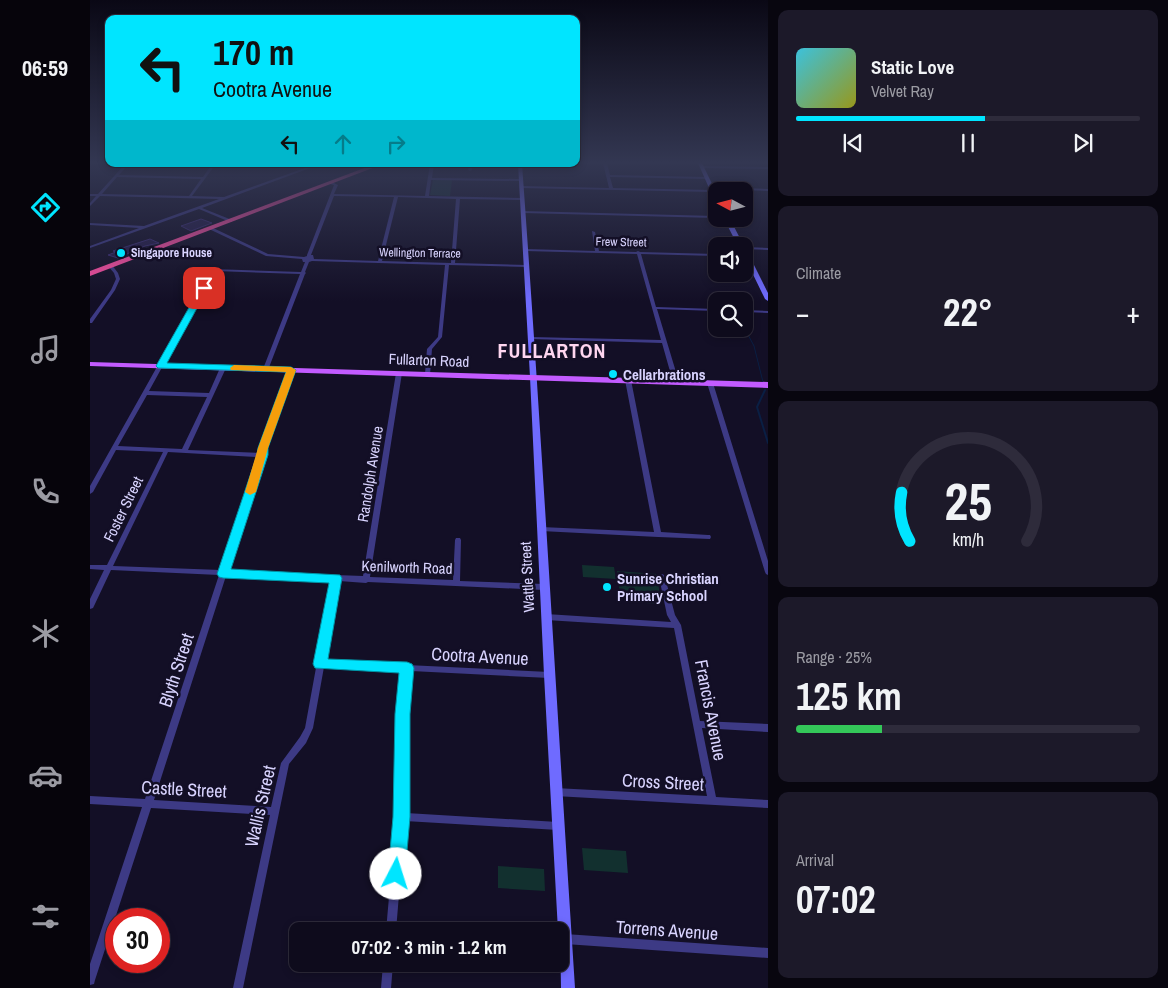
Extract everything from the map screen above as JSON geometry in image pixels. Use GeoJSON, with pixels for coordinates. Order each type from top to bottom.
{"type":"FeatureCollection","features":[{"type":"Feature","properties":{"kind":"highway"},"geometry":{"type":"LineString","coordinates":[[90,274],[262,209]]}},
{"type":"Feature","properties":{"kind":"main road","name":"Fullarton Road"},"geometry":{"type":"LineString","coordinates":[[90,364],[768,385]]}},
{"type":"Feature","properties":{"kind":"street"},"geometry":{"type":"LineString","coordinates":[[90,247],[197,209]]}},
{"type":"Feature","properties":{"kind":"street"},"geometry":{"type":"LineString","coordinates":[[203,209],[231,221]]}},
{"type":"Feature","properties":{"kind":"street"},"geometry":{"type":"LineString","coordinates":[[266,369],[327,209]]}},
{"type":"Feature","properties":{"kind":"street"},"geometry":{"type":"LineString","coordinates":[[380,262],[393,209]]}},
{"type":"Feature","properties":{"kind":"street"},"geometry":{"type":"LineString","coordinates":[[428,374],[430,349],[440,337],[457,209]]}},
{"type":"Feature","properties":{"kind":"street"},"geometry":{"type":"LineString","coordinates":[[523,212],[708,217]]}},
{"type":"Feature","properties":{"kind":"street","name":"Wattle Street"},"geometry":{"type":"LineString","coordinates":[[523,212],[564,922]]}},
{"type":"Feature","properties":{"kind":"street"},"geometry":{"type":"LineString","coordinates":[[90,224],[139,225],[145,227]]}},
{"type":"Feature","properties":{"kind":"street","name":"Wellington Terrace"},"geometry":{"type":"LineString","coordinates":[[210,228],[267,255],[308,259],[526,266]]}},
{"type":"Feature","properties":{"kind":"street"},"geometry":{"type":"LineString","coordinates":[[593,232],[597,252]]}},
{"type":"Feature","properties":{"kind":"street"},"geometry":{"type":"LineString","coordinates":[[753,250],[768,249]]}},
{"type":"Feature","properties":{"kind":"street","name":"Frew Street"},"geometry":{"type":"LineString","coordinates":[[526,250],[708,255]]}},
{"type":"Feature","properties":{"kind":"street"},"geometry":{"type":"LineString","coordinates":[[638,252],[676,382]]}},
{"type":"Feature","properties":{"kind":"street"},"geometry":{"type":"LineString","coordinates":[[90,322],[113,290],[118,279],[110,266]]}},
{"type":"Feature","properties":{"kind":"street"},"geometry":{"type":"LineString","coordinates":[[753,269],[768,299]]}},
{"type":"Feature","properties":{"kind":"street"},"geometry":{"type":"LineString","coordinates":[[90,492],[214,270],[304,272]]}},
{"type":"Feature","properties":{"kind":"street"},"geometry":{"type":"LineString","coordinates":[[655,308],[708,310]]}},
{"type":"Feature","properties":{"kind":"street"},"geometry":{"type":"LineString","coordinates":[[753,311],[768,312]]}},
{"type":"Feature","properties":{"kind":"street"},"geometry":{"type":"LineString","coordinates":[[531,338],[665,342]]}},
{"type":"Feature","properties":{"kind":"street"},"geometry":{"type":"LineString","coordinates":[[184,452],[223,368]]}},
{"type":"Feature","properties":{"kind":"street","name":"Blyth Street"},"geometry":{"type":"LineString","coordinates":[[90,980],[263,448],[291,370]]}},
{"type":"Feature","properties":{"kind":"street","name":"Randolph Avenue"},"geometry":{"type":"LineString","coordinates":[[366,580],[399,373]]}},
{"type":"Feature","properties":{"kind":"street"},"geometry":{"type":"LineString","coordinates":[[628,380],[658,535]]}},
{"type":"Feature","properties":{"kind":"street"},"geometry":{"type":"LineString","coordinates":[[710,383],[768,572]]}},
{"type":"Feature","properties":{"kind":"street"},"geometry":{"type":"LineString","coordinates":[[146,393],[210,395]]}},
{"type":"Feature","properties":{"kind":"street"},"geometry":{"type":"LineString","coordinates":[[114,448],[262,455]]}},
{"type":"Feature","properties":{"kind":"street","name":"Foster Street"},"geometry":{"type":"LineString","coordinates":[[90,606],[166,451]]}},
{"type":"Feature","properties":{"kind":"street"},"geometry":{"type":"LineString","coordinates":[[541,529],[708,537]]}},
{"type":"Feature","properties":{"kind":"street"},"geometry":{"type":"LineString","coordinates":[[456,583],[458,540]]}},
{"type":"Feature","properties":{"kind":"street","name":"Kenilworth Road"},"geometry":{"type":"LineString","coordinates":[[90,567],[544,587]]}},
{"type":"Feature","properties":{"kind":"street","name":"Francis Avenue"},"geometry":{"type":"LineString","coordinates":[[662,577],[671,615],[678,625],[712,801]]}},
{"type":"Feature","properties":{"kind":"street","name":"Wallis Street"},"geometry":{"type":"LineString","coordinates":[[238,988],[286,763],[303,740],[309,728],[336,578]]}},
{"type":"Feature","properties":{"kind":"street"},"geometry":{"type":"LineString","coordinates":[[546,618],[678,625]]}},
{"type":"Feature","properties":{"kind":"street","name":"Cootra Avenue"},"geometry":{"type":"LineString","coordinates":[[320,664],[549,675]]}},
{"type":"Feature","properties":{"kind":"street"},"geometry":{"type":"LineString","coordinates":[[392,922],[402,817],[402,714],[407,668]]}},
{"type":"Feature","properties":{"kind":"street"},"geometry":{"type":"LineString","coordinates":[[698,724],[768,728]]}},
{"type":"Feature","properties":{"kind":"street","name":"Cross Street"},"geometry":{"type":"LineString","coordinates":[[555,792],[768,804]]}},
{"type":"Feature","properties":{"kind":"street","name":"Castle Street"},"geometry":{"type":"LineString","coordinates":[[90,800],[275,812]]}},
{"type":"Feature","properties":{"kind":"street"},"geometry":{"type":"LineString","coordinates":[[402,817],[558,826]]}},
{"type":"Feature","properties":{"kind":"street","name":"Torrens Avenue"},"geometry":{"type":"LineString","coordinates":[[569,939],[768,953]]}},
{"type":"Feature","properties":{"kind":"street"},"geometry":{"type":"LineString","coordinates":[[386,988],[387,972]]}},
{"type":"Feature","properties":{"kind":"street","name":"Wattle Street"},"geometry":{"type":"LineString","coordinates":[[567,972],[568,988]]}},
{"type":"Feature","properties":{"kind":"green space"},"geometry":{"type":"Polygon","coordinates":[[[582,565],[614,567],[616,579],[583,577],[582,565]]]}},
{"type":"Feature","properties":{"kind":"green space"},"geometry":{"type":"Polygon","coordinates":[[[617,571],[657,574],[661,604],[626,602],[625,597],[620,596],[617,571]]]}},
{"type":"Feature","properties":{"kind":"green space"},"geometry":{"type":"Polygon","coordinates":[[[582,848],[626,851],[628,873],[584,870],[582,848]]]}},
{"type":"Feature","properties":{"kind":"green space"},"geometry":{"type":"Polygon","coordinates":[[[498,866],[544,869],[545,891],[498,888],[498,866]]]}},
{"type":"Feature","properties":{"kind":"building"},"geometry":{"type":"Polygon","coordinates":[[[201,219],[212,223],[191,231],[181,226],[201,219]]]}},
{"type":"Feature","properties":{"kind":"building"},"geometry":{"type":"Polygon","coordinates":[[[150,239],[159,243],[145,246],[118,258],[108,255],[116,252],[113,251],[150,239]]]}},
{"type":"Feature","properties":{"kind":"waterway"},"geometry":{"type":"LineString","coordinates":[[749,337],[754,346],[763,382]]}},
{"type":"Feature","properties":{"kind":"waterway"},"geometry":{"type":"LineString","coordinates":[[765,390],[757,407],[768,443]]}},
{"type":"Feature","properties":{"kind":"slow traffic"},"geometry":{"type":"LineString","coordinates":[[234,368],[291,370],[263,448],[250,492]]}},
{"type":"Feature","properties":{"kind":"place","name":"Singapore House"},"geometry":{"type":"Point","coordinates":[121,253]}},
{"type":"Feature","properties":{"kind":"place","name":"Cellarbrations"},"geometry":{"type":"Point","coordinates":[613,374]}},
{"type":"Feature","properties":{"kind":"place","name":"Sunrise Christian Primary School"},"geometry":{"type":"Point","coordinates":[607,587]}},
{"type":"Feature","properties":{"kind":"district","name":"FULLARTON"},"geometry":{"type":"Point","coordinates":[552,350]}},
{"type":"Feature","properties":{"kind":"route"},"geometry":{"type":"LineString","coordinates":[[204,288],[161,366],[291,370],[263,448],[223,574],[336,578],[320,664],[407,668],[402,714],[402,817],[396,874]]}}]}
